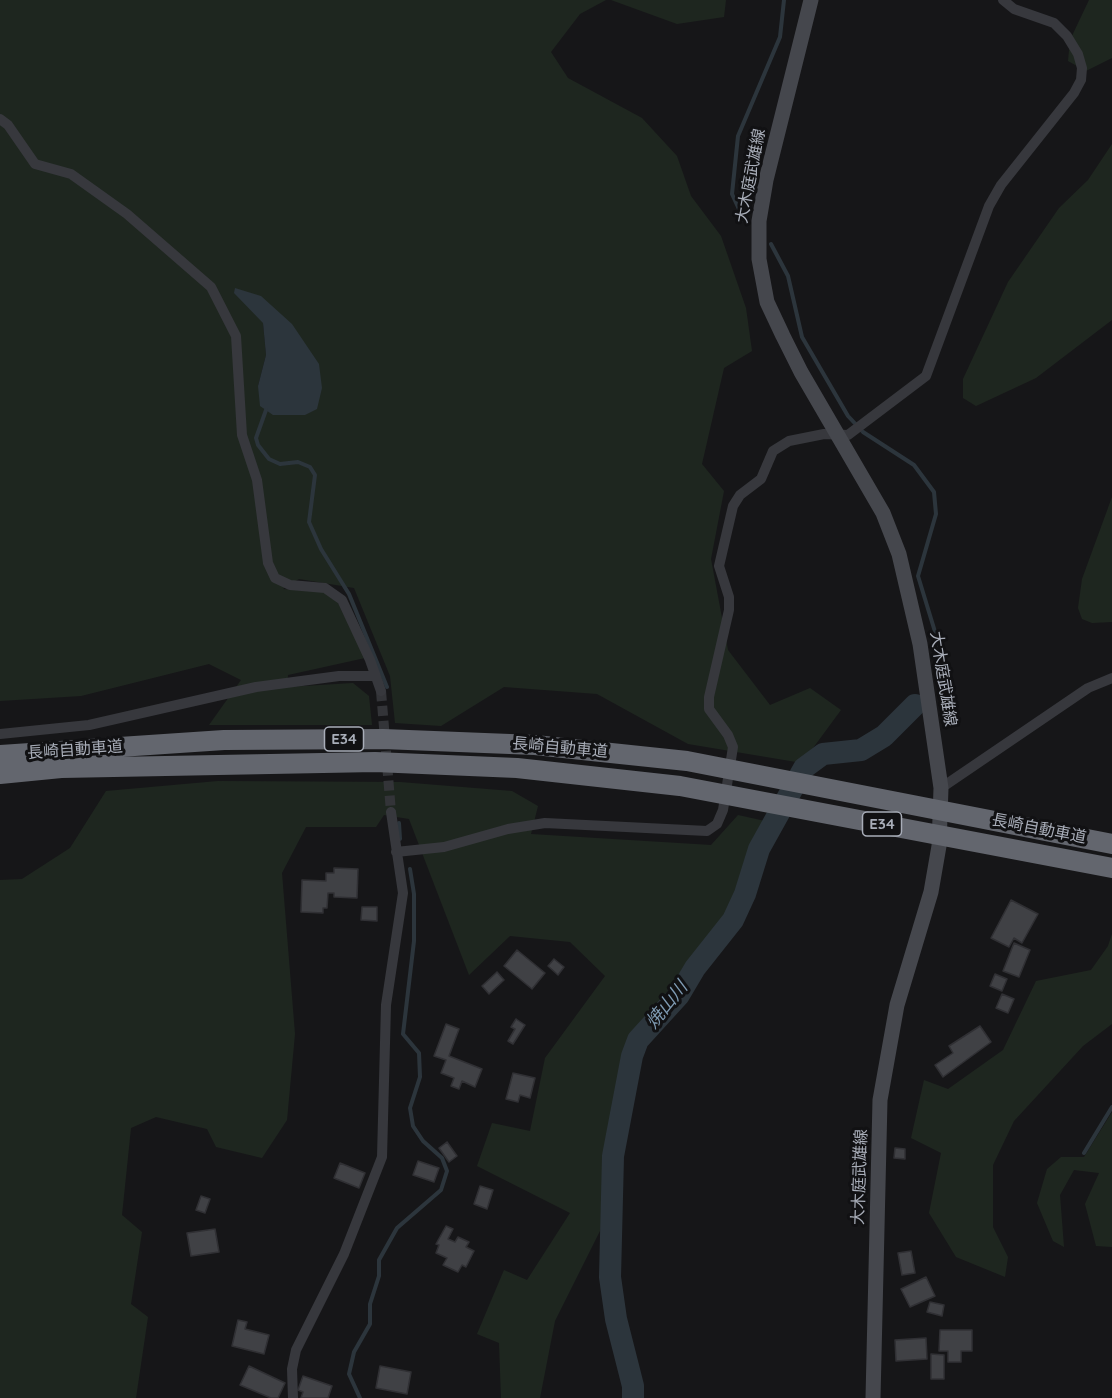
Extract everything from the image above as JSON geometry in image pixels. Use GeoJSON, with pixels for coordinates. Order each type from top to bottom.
{"type":"FeatureCollection","features":[{"type":"Feature","properties":{"kind":"highway","name":"長崎自動車道"},"geometry":{"type":"LineString","coordinates":[[0,755],[224,740],[383,739],[535,744],[687,761],[1112,844]]}},
{"type":"Feature","properties":{"kind":"highway","name":"長崎自動車道"},"geometry":{"type":"LineString","coordinates":[[0,774],[62,768],[375,762],[517,768],[680,786],[1112,868]]}},
{"type":"Feature","properties":{"kind":"main road","name":"大木庭武雄線"},"geometry":{"type":"LineString","coordinates":[[811,0],[766,180],[759,222],[759,259],[767,302],[801,372],[846,433],[883,513],[908,585],[920,645],[941,788],[939,846],[931,892],[897,1005],[880,1100],[873,1398]]}},
{"type":"Feature","properties":{"kind":"street"},"geometry":{"type":"LineString","coordinates":[[396,852],[444,847],[508,829],[545,823],[707,831],[717,824],[723,810],[733,747],[728,735],[709,710],[709,697],[729,610],[729,597],[719,566],[733,506],[740,495],[761,479],[773,451],[789,441],[824,434],[846,433],[864,423],[927,376],[989,206],[1000,185],[1074,93],[1081,80],[1082,68],[1078,54],[1068,36],[1054,23],[1014,9],[1003,0]]}},
{"type":"Feature","properties":{"kind":"street"},"geometry":{"type":"LineString","coordinates":[[0,119],[8,125],[35,164],[70,174],[118,207],[211,287],[236,336],[242,435],[257,480],[268,563],[274,578],[290,585],[326,588],[342,600],[381,691]]}},
{"type":"Feature","properties":{"kind":"street"},"geometry":{"type":"LineString","coordinates":[[0,734],[89,724],[256,687],[339,676],[375,675]]}},
{"type":"Feature","properties":{"kind":"street"},"geometry":{"type":"LineString","coordinates":[[941,788],[1088,688],[1112,678]]}},
{"type":"Feature","properties":{"kind":"street"},"geometry":{"type":"LineString","coordinates":[[293,1398],[292,1369],[296,1350],[344,1254],[382,1157],[386,1005],[403,893],[391,812]]}},
{"type":"Feature","properties":{"kind":"shaded area"},"geometry":{"type":"Polygon","coordinates":[[[0,0],[606,0],[580,14],[551,52],[568,78],[642,118],[677,156],[691,196],[721,236],[746,308],[752,351],[724,368],[702,464],[724,491],[711,559],[728,650],[770,705],[810,688],[841,710],[802,763],[688,744],[597,694],[504,687],[441,726],[395,723],[390,676],[354,588],[299,579],[283,589],[324,592],[338,603],[365,658],[288,675],[287,687],[353,683],[369,696],[372,725],[209,725],[241,680],[209,664],[81,696],[0,701],[0,0]],[[263,323],[266,355],[258,386],[305,415],[263,323]]]}},
{"type":"Feature","properties":{"kind":"shaded area"},"geometry":{"type":"Polygon","coordinates":[[[611,0],[726,0],[724,17],[677,24],[611,0]]]}},
{"type":"Feature","properties":{"kind":"shaded area"},"geometry":{"type":"Polygon","coordinates":[[[1089,0],[1112,0],[1112,58],[1086,71],[1068,61],[1070,40],[1089,0]]]}},
{"type":"Feature","properties":{"kind":"shaded area"},"geometry":{"type":"Polygon","coordinates":[[[1112,144],[1112,320],[1036,378],[976,406],[963,398],[963,379],[1008,282],[1059,208],[1088,180],[1112,144]]]}},
{"type":"Feature","properties":{"kind":"shaded area"},"geometry":{"type":"Polygon","coordinates":[[[235,288],[261,296],[292,324],[319,364],[322,388],[317,409],[305,415],[273,415],[260,406],[258,386],[266,355],[263,323],[234,293],[235,288]]]}},
{"type":"Feature","properties":{"kind":"shaded area"},"geometry":{"type":"Polygon","coordinates":[[[1112,497],[1112,622],[1092,623],[1082,619],[1078,608],[1082,579],[1112,497]]]}},
{"type":"Feature","properties":{"kind":"shaded area"},"geometry":{"type":"Polygon","coordinates":[[[218,781],[400,782],[512,791],[538,806],[531,834],[711,845],[738,815],[765,821],[738,900],[631,1039],[603,1173],[601,1229],[555,1321],[540,1398],[501,1398],[499,1343],[477,1334],[504,1270],[527,1280],[570,1213],[477,1166],[492,1123],[530,1131],[545,1058],[605,976],[570,942],[510,936],[469,975],[409,819],[384,815],[376,827],[306,827],[282,873],[295,1034],[287,1120],[262,1158],[216,1147],[207,1129],[156,1117],[131,1128],[122,1215],[142,1232],[131,1304],[148,1317],[136,1398],[0,1398],[0,880],[22,879],[70,848],[106,791],[218,781]]]}},
{"type":"Feature","properties":{"kind":"shaded area"},"geometry":{"type":"Polygon","coordinates":[[[1112,934],[1112,1024],[1083,1046],[1014,1121],[993,1165],[993,1227],[1008,1257],[1005,1277],[956,1257],[929,1213],[941,1153],[911,1138],[924,1080],[948,1089],[1003,1050],[1036,981],[1091,970],[1108,946],[1112,934]]]}},
{"type":"Feature","properties":{"kind":"shaded area"},"geometry":{"type":"Polygon","coordinates":[[[1112,1112],[1112,1247],[1096,1246],[1085,1204],[1099,1173],[1074,1170],[1060,1195],[1064,1247],[1053,1241],[1037,1203],[1047,1169],[1061,1157],[1084,1157],[1112,1112]]]}},
{"type":"Feature","properties":{"kind":"building"},"geometry":{"type":"Polygon","coordinates":[[[334,868],[358,869],[357,898],[334,897],[334,893],[328,893],[327,908],[323,908],[323,913],[301,912],[302,880],[326,881],[326,873],[334,873],[334,868]]]}},
{"type":"Feature","properties":{"kind":"building"},"geometry":{"type":"Polygon","coordinates":[[[1011,900],[1038,914],[1022,943],[1014,938],[1009,947],[991,938],[1011,900]]]}},
{"type":"Feature","properties":{"kind":"building"},"geometry":{"type":"Polygon","coordinates":[[[362,907],[377,907],[377,921],[361,920],[362,907]]]}},
{"type":"Feature","properties":{"kind":"building"},"geometry":{"type":"Polygon","coordinates":[[[1014,943],[1030,950],[1019,977],[1003,971],[1014,943]]]}},
{"type":"Feature","properties":{"kind":"building"},"geometry":{"type":"Polygon","coordinates":[[[517,950],[545,973],[532,989],[504,966],[517,950]]]}},
{"type":"Feature","properties":{"kind":"building"},"geometry":{"type":"Polygon","coordinates":[[[554,959],[564,967],[558,975],[548,966],[554,959]]]}},
{"type":"Feature","properties":{"kind":"building"},"geometry":{"type":"Polygon","coordinates":[[[497,972],[504,980],[489,994],[482,986],[497,972]]]}},
{"type":"Feature","properties":{"kind":"building"},"geometry":{"type":"Polygon","coordinates":[[[995,974],[1007,979],[1002,991],[990,986],[995,974]]]}},
{"type":"Feature","properties":{"kind":"building"},"geometry":{"type":"Polygon","coordinates":[[[1002,994],[1014,999],[1008,1013],[996,1008],[1002,994]]]}},
{"type":"Feature","properties":{"kind":"building"},"geometry":{"type":"Polygon","coordinates":[[[516,1019],[525,1025],[513,1044],[508,1041],[515,1029],[511,1027],[516,1019]]]}},
{"type":"Feature","properties":{"kind":"building"},"geometry":{"type":"Polygon","coordinates":[[[446,1024],[459,1029],[449,1056],[482,1069],[475,1087],[462,1081],[459,1089],[451,1086],[454,1078],[441,1073],[446,1060],[434,1056],[446,1024]]]}},
{"type":"Feature","properties":{"kind":"building"},"geometry":{"type":"Polygon","coordinates":[[[980,1026],[991,1042],[943,1077],[935,1065],[953,1053],[949,1046],[980,1026]]]}},
{"type":"Feature","properties":{"kind":"building"},"geometry":{"type":"Polygon","coordinates":[[[513,1073],[535,1078],[530,1098],[520,1095],[518,1102],[506,1099],[513,1073]]]}},
{"type":"Feature","properties":{"kind":"building"},"geometry":{"type":"Polygon","coordinates":[[[447,1142],[457,1156],[449,1162],[439,1148],[447,1142]]]}},
{"type":"Feature","properties":{"kind":"building"},"geometry":{"type":"Polygon","coordinates":[[[895,1148],[905,1149],[905,1159],[894,1158],[895,1148]]]}},
{"type":"Feature","properties":{"kind":"building"},"geometry":{"type":"Polygon","coordinates":[[[418,1161],[439,1168],[434,1182],[413,1175],[418,1161]]]}},
{"type":"Feature","properties":{"kind":"building"},"geometry":{"type":"Polygon","coordinates":[[[340,1163],[365,1173],[359,1188],[334,1178],[340,1163]]]}},
{"type":"Feature","properties":{"kind":"building"},"geometry":{"type":"Polygon","coordinates":[[[480,1186],[493,1190],[487,1209],[474,1204],[480,1186]]]}},
{"type":"Feature","properties":{"kind":"building"},"geometry":{"type":"Polygon","coordinates":[[[201,1196],[210,1199],[205,1213],[196,1210],[201,1196]]]}},
{"type":"Feature","properties":{"kind":"building"},"geometry":{"type":"Polygon","coordinates":[[[446,1226],[453,1229],[448,1239],[455,1242],[458,1237],[469,1242],[466,1247],[474,1251],[466,1267],[462,1265],[458,1272],[443,1265],[447,1258],[436,1253],[439,1245],[436,1244],[446,1226]]]}},
{"type":"Feature","properties":{"kind":"building"},"geometry":{"type":"Polygon","coordinates":[[[215,1229],[219,1252],[191,1256],[187,1233],[215,1229]]]}},
{"type":"Feature","properties":{"kind":"building"},"geometry":{"type":"Polygon","coordinates":[[[911,1251],[915,1273],[902,1275],[898,1253],[911,1251]]]}},
{"type":"Feature","properties":{"kind":"building"},"geometry":{"type":"Polygon","coordinates":[[[926,1277],[935,1296],[910,1307],[901,1289],[926,1277]]]}},
{"type":"Feature","properties":{"kind":"building"},"geometry":{"type":"Polygon","coordinates":[[[930,1302],[944,1305],[942,1316],[927,1312],[930,1302]]]}},
{"type":"Feature","properties":{"kind":"building"},"geometry":{"type":"Polygon","coordinates":[[[238,1320],[247,1322],[245,1329],[269,1335],[264,1354],[232,1346],[238,1320]]]}},
{"type":"Feature","properties":{"kind":"building"},"geometry":{"type":"Polygon","coordinates":[[[940,1330],[972,1330],[972,1351],[961,1351],[961,1362],[948,1362],[948,1351],[939,1351],[940,1330]]]}},
{"type":"Feature","properties":{"kind":"building"},"geometry":{"type":"Polygon","coordinates":[[[926,1338],[927,1359],[896,1361],[895,1340],[926,1338]]]}},
{"type":"Feature","properties":{"kind":"building"},"geometry":{"type":"Polygon","coordinates":[[[931,1354],[944,1355],[944,1379],[931,1379],[931,1354]]]}},
{"type":"Feature","properties":{"kind":"building"},"geometry":{"type":"Polygon","coordinates":[[[249,1366],[285,1383],[278,1398],[271,1398],[240,1385],[249,1366]]]}},
{"type":"Feature","properties":{"kind":"building"},"geometry":{"type":"Polygon","coordinates":[[[380,1366],[411,1372],[407,1394],[376,1388],[380,1366]]]}},
{"type":"Feature","properties":{"kind":"building"},"geometry":{"type":"Polygon","coordinates":[[[303,1376],[332,1386],[328,1398],[301,1398],[303,1392],[298,1390],[303,1376]]]}},
{"type":"Feature","properties":{"kind":"waterway"},"geometry":{"type":"LineString","coordinates":[[744,220],[732,194],[738,136],[780,37],[784,0]]}},
{"type":"Feature","properties":{"kind":"waterway"},"geometry":{"type":"LineString","coordinates":[[771,244],[788,276],[802,337],[848,416],[863,432],[914,465],[934,492],[936,514],[918,576],[943,658],[940,690]]}},
{"type":"Feature","properties":{"kind":"waterway"},"geometry":{"type":"LineString","coordinates":[[266,410],[256,438],[258,445],[269,459],[280,464],[298,462],[310,467],[315,475],[309,522],[321,549],[349,594],[387,687]]}},
{"type":"Feature","properties":{"kind":"waterway","name":"焼山川"},"geometry":{"type":"LineString","coordinates":[[633,1398],[633,1386],[616,1319],[610,1277],[613,1156],[632,1056],[638,1040],[679,995],[695,968],[733,920],[745,894],[759,849],[804,768],[823,754],[861,750],[884,736],[915,705]]}},
{"type":"Feature","properties":{"kind":"waterway"},"geometry":{"type":"LineString","coordinates":[[399,823],[400,839]]}},
{"type":"Feature","properties":{"kind":"waterway"},"geometry":{"type":"LineString","coordinates":[[360,1398],[349,1374],[354,1352],[370,1324],[370,1304],[379,1276],[379,1260],[397,1228],[441,1190],[447,1171],[442,1158],[423,1141],[413,1126],[410,1108],[420,1077],[419,1053],[403,1034],[414,941],[414,894],[410,869]]}},
{"type":"Feature","properties":{"kind":"waterway"},"geometry":{"type":"LineString","coordinates":[[1084,1153],[1112,1107]]}},
{"type":"Feature","properties":{"kind":"tunnel"},"geometry":{"type":"LineString","coordinates":[[381,691],[391,812]]}}]}
